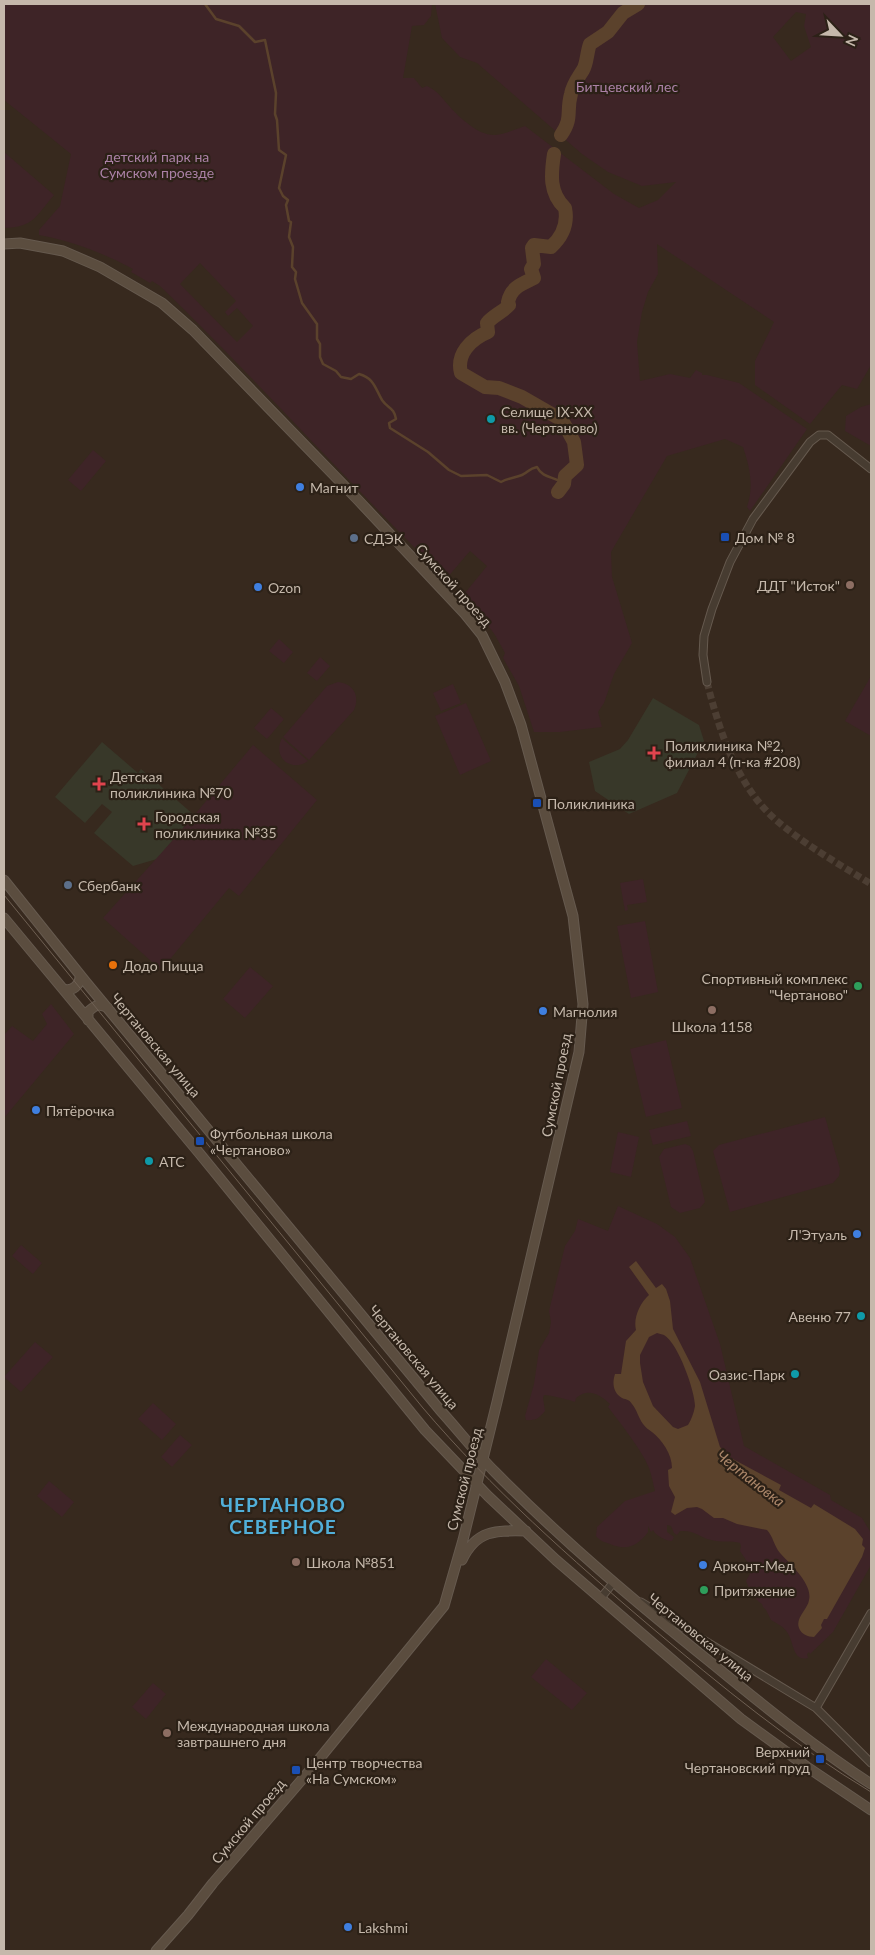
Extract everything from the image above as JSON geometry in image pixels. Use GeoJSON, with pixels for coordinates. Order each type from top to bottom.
{"type":"FeatureCollection","features":[{"type":"Feature","properties":{"kind":"main road","name":"Сумской проезд"},"geometry":{"type":"LineString","coordinates":[[4,244],[20,243],[41,246],[82,258],[130,283],[162,303],[352,494],[465,614],[482,635],[505,682],[521,725],[573,916],[583,1004],[579,1052],[477,1485],[444,1606],[311,1769],[156,1951]]}},
{"type":"Feature","properties":{"kind":"main road","name":"Чертановская улица"},"geometry":{"type":"LineString","coordinates":[[4,880],[80,975],[483,1460],[527,1504],[621,1590],[820,1749],[871,1784]]}},
{"type":"Feature","properties":{"kind":"main road"},"geometry":{"type":"LineString","coordinates":[[4,918],[200,1154],[425,1430],[477,1485],[600,1599],[741,1719],[799,1762],[871,1810]]}},
{"type":"Feature","properties":{"kind":"main road"},"geometry":{"type":"LineString","coordinates":[[63,989],[69,990],[74,987],[80,982],[80,975]]}},
{"type":"Feature","properties":{"kind":"main road"},"geometry":{"type":"LineString","coordinates":[[88,1020],[88,1012],[95,1006],[103,1005],[108,1008]]}},
{"type":"Feature","properties":{"kind":"main road"},"geometry":{"type":"LineString","coordinates":[[452,1581],[465,1554],[480,1537],[500,1530],[526,1532]]}},
{"type":"Feature","properties":{"kind":"street"},"geometry":{"type":"LineString","coordinates":[[706,682],[703,655],[704,636],[730,562],[753,519],[810,442],[819,435],[828,435],[871,469]]}},
{"type":"Feature","properties":{"kind":"street"},"geometry":{"type":"LineString","coordinates":[[600,1599],[613,1583]]}},
{"type":"Feature","properties":{"kind":"street"},"geometry":{"type":"LineString","coordinates":[[621,1590],[816,1708],[871,1763]]}},
{"type":"Feature","properties":{"kind":"street"},"geometry":{"type":"LineString","coordinates":[[816,1708],[871,1613]]}},
{"type":"Feature","properties":{"kind":"shaded area","name":"Поликлиника №2, филиал 4 (п-ка #208)"},"geometry":{"type":"Polygon","coordinates":[[[653,698],[699,725],[704,741],[677,793],[629,814],[595,791],[589,762],[620,749],[628,740],[653,698]]]}},
{"type":"Feature","properties":{"kind":"shaded area"},"geometry":{"type":"Polygon","coordinates":[[[102,742],[138,773],[141,769],[194,815],[157,859],[133,866],[94,833],[112,812],[102,804],[85,823],[55,797],[102,742]]]}},
{"type":"Feature","properties":{"kind":"green space"},"geometry":{"type":"Polygon","coordinates":[[[4,4],[432,4],[431,16],[424,25],[412,26],[403,78],[414,78],[422,88],[427,86],[434,90],[464,121],[483,133],[495,135],[507,133],[525,126],[614,194],[639,208],[658,200],[676,182],[642,186],[608,172],[582,154],[477,63],[460,57],[442,38],[435,4],[871,4],[871,365],[857,389],[842,385],[810,424],[755,385],[755,361],[774,322],[657,244],[658,274],[648,292],[642,312],[637,342],[640,381],[670,374],[690,378],[696,370],[702,373],[702,375],[739,383],[807,429],[750,511],[747,507],[751,484],[748,462],[743,447],[725,439],[667,456],[611,552],[612,577],[632,643],[614,674],[604,703],[598,712],[602,727],[560,732],[534,732],[519,686],[503,658],[505,653],[495,635],[465,593],[487,566],[470,551],[446,579],[160,286],[152,281],[150,283],[131,272],[133,269],[99,253],[75,244],[39,235],[39,230],[60,206],[71,154],[4,100],[4,4]],[[796,12],[773,37],[791,61],[811,47],[804,26],[806,14],[796,12]],[[200,263],[180,284],[237,342],[253,326],[237,308],[228,316],[225,312],[236,301],[200,263]]]}},
{"type":"Feature","properties":{"kind":"green space"},"geometry":{"type":"Polygon","coordinates":[[[4,152],[54,195],[38,215],[22,226],[4,228],[4,152]]]}},
{"type":"Feature","properties":{"kind":"green space"},"geometry":{"type":"Polygon","coordinates":[[[871,404],[871,446],[845,431],[846,416],[861,407],[871,404]]]}},
{"type":"Feature","properties":{"kind":"green space"},"geometry":{"type":"Polygon","coordinates":[[[93,450],[106,461],[81,491],[68,480],[93,450]]]}},
{"type":"Feature","properties":{"kind":"green space"},"geometry":{"type":"Polygon","coordinates":[[[279,639],[293,652],[284,663],[269,651],[279,639]]]}},
{"type":"Feature","properties":{"kind":"green space"},"geometry":{"type":"Polygon","coordinates":[[[320,657],[330,666],[317,681],[307,673],[320,657]]]}},
{"type":"Feature","properties":{"kind":"green space"},"geometry":{"type":"Polygon","coordinates":[[[871,676],[871,736],[845,721],[871,676]]]}},
{"type":"Feature","properties":{"kind":"green space"},"geometry":{"type":"Polygon","coordinates":[[[338,682],[352,688],[356,696],[356,705],[354,710],[309,760],[283,737],[327,686],[338,682]]]}},
{"type":"Feature","properties":{"kind":"green space"},"geometry":{"type":"Polygon","coordinates":[[[453,684],[461,703],[441,711],[433,693],[453,684]]]}},
{"type":"Feature","properties":{"kind":"green space"},"geometry":{"type":"Polygon","coordinates":[[[466,703],[491,761],[460,775],[435,716],[466,703]]]}},
{"type":"Feature","properties":{"kind":"green space"},"geometry":{"type":"Polygon","coordinates":[[[271,708],[284,719],[267,739],[254,728],[271,708]]]}},
{"type":"Feature","properties":{"kind":"green space"},"geometry":{"type":"Polygon","coordinates":[[[282,738],[308,761],[295,765],[285,761],[279,751],[282,738]]]}},
{"type":"Feature","properties":{"kind":"green space"},"geometry":{"type":"Polygon","coordinates":[[[253,745],[317,800],[239,896],[229,888],[161,970],[103,918],[181,831],[253,745]]]}},
{"type":"Feature","properties":{"kind":"green space"},"geometry":{"type":"Polygon","coordinates":[[[643,879],[647,902],[627,905],[628,910],[625,911],[620,883],[643,879]]]}},
{"type":"Feature","properties":{"kind":"green space"},"geometry":{"type":"Polygon","coordinates":[[[645,921],[658,992],[631,998],[617,926],[645,921]]]}},
{"type":"Feature","properties":{"kind":"green space"},"geometry":{"type":"Polygon","coordinates":[[[250,967],[273,986],[245,1018],[223,999],[250,967]]]}},
{"type":"Feature","properties":{"kind":"green space"},"geometry":{"type":"Polygon","coordinates":[[[51,1004],[74,1034],[4,1118],[4,1035],[12,1026],[33,1041],[47,1024],[42,1014],[51,1004]]]}},
{"type":"Feature","properties":{"kind":"green space"},"geometry":{"type":"Polygon","coordinates":[[[666,1040],[682,1108],[646,1117],[630,1049],[666,1040]]]}},
{"type":"Feature","properties":{"kind":"green space"},"geometry":{"type":"Polygon","coordinates":[[[825,1117],[840,1169],[839,1176],[833,1183],[730,1212],[713,1151],[719,1145],[825,1117]]]}},
{"type":"Feature","properties":{"kind":"green space"},"geometry":{"type":"Polygon","coordinates":[[[687,1121],[691,1136],[653,1145],[649,1130],[687,1121]]]}},
{"type":"Feature","properties":{"kind":"green space"},"geometry":{"type":"Polygon","coordinates":[[[618,1132],[639,1137],[631,1177],[610,1172],[618,1132]]]}},
{"type":"Feature","properties":{"kind":"green space"},"geometry":{"type":"Polygon","coordinates":[[[685,1144],[690,1146],[693,1151],[705,1202],[700,1208],[680,1213],[671,1207],[659,1157],[664,1149],[685,1144]]]}},
{"type":"Feature","properties":{"kind":"green space"},"geometry":{"type":"Polygon","coordinates":[[[618,1206],[657,1224],[675,1237],[690,1258],[720,1344],[744,1446],[830,1495],[831,1500],[862,1518],[871,1533],[871,1565],[833,1632],[810,1654],[809,1652],[807,1654],[808,1658],[799,1657],[796,1654],[787,1632],[771,1620],[762,1604],[751,1591],[746,1581],[753,1568],[740,1551],[740,1543],[715,1541],[685,1531],[680,1531],[677,1535],[671,1526],[667,1525],[667,1532],[674,1537],[672,1541],[661,1538],[653,1530],[651,1532],[648,1526],[648,1532],[640,1541],[626,1547],[606,1543],[596,1536],[597,1527],[625,1501],[655,1491],[646,1461],[608,1407],[610,1404],[598,1395],[590,1393],[585,1393],[576,1398],[575,1402],[544,1395],[545,1411],[537,1418],[526,1420],[525,1416],[534,1384],[539,1350],[549,1333],[551,1322],[549,1311],[565,1246],[575,1231],[578,1219],[608,1231],[618,1206]]]}},
{"type":"Feature","properties":{"kind":"green space"},"geometry":{"type":"Polygon","coordinates":[[[21,1245],[42,1263],[33,1274],[12,1256],[21,1245]]]}},
{"type":"Feature","properties":{"kind":"green space"},"geometry":{"type":"Polygon","coordinates":[[[35,1342],[53,1357],[21,1392],[4,1377],[35,1342]]]}},
{"type":"Feature","properties":{"kind":"green space"},"geometry":{"type":"Polygon","coordinates":[[[153,1403],[176,1424],[162,1440],[138,1419],[153,1403]]]}},
{"type":"Feature","properties":{"kind":"green space"},"geometry":{"type":"Polygon","coordinates":[[[180,1435],[192,1445],[172,1467],[161,1457],[180,1435]]]}},
{"type":"Feature","properties":{"kind":"green space"},"geometry":{"type":"Polygon","coordinates":[[[49,1481],[74,1502],[62,1517],[37,1496],[49,1481]]]}},
{"type":"Feature","properties":{"kind":"green space"},"geometry":{"type":"Polygon","coordinates":[[[546,1659],[587,1693],[572,1710],[531,1677],[546,1659]]]}},
{"type":"Feature","properties":{"kind":"green space"},"geometry":{"type":"Polygon","coordinates":[[[153,1683],[166,1694],[146,1719],[132,1707],[153,1683]]]}},
{"type":"Feature","properties":{"kind":"water"},"geometry":{"type":"Polygon","coordinates":[[[636,1261],[656,1288],[662,1284],[666,1289],[670,1301],[673,1329],[700,1382],[720,1447],[731,1458],[781,1485],[779,1490],[811,1508],[814,1504],[855,1529],[863,1539],[862,1545],[865,1548],[862,1557],[827,1619],[824,1619],[821,1625],[822,1628],[814,1637],[803,1633],[798,1624],[809,1600],[808,1587],[778,1550],[767,1530],[737,1524],[723,1518],[714,1518],[697,1507],[687,1508],[675,1515],[671,1512],[675,1497],[669,1486],[668,1470],[672,1468],[672,1463],[666,1448],[643,1424],[631,1402],[619,1396],[614,1388],[615,1374],[621,1374],[626,1341],[636,1330],[635,1325],[638,1311],[649,1295],[629,1267],[636,1261]],[[657,1333],[649,1337],[640,1355],[643,1382],[653,1406],[673,1427],[678,1429],[688,1425],[695,1409],[694,1399],[685,1368],[675,1347],[664,1335],[657,1333]]]}},
{"type":"Feature","properties":{"kind":"waterway"},"geometry":{"type":"LineString","coordinates":[[205,4],[216,19],[239,26],[255,42],[265,40],[276,93],[275,114],[279,150],[286,155],[279,188],[283,196],[288,200],[286,205],[289,221],[291,222],[289,237],[293,247],[292,267],[296,272],[295,279],[302,303],[317,324],[317,339],[320,344],[320,357],[323,364],[336,371],[341,377],[351,379],[359,374],[368,378],[374,384],[384,403],[394,412],[396,419],[389,423],[390,428],[428,452],[449,470],[461,476],[487,475],[501,482],[522,475],[537,467],[542,474],[564,484]]}},
{"type":"Feature","properties":{"kind":"waterway","name":"Чертановка"},"geometry":{"type":"LineString","coordinates":[[561,135],[567,124],[572,90],[584,67],[590,44],[608,32],[623,13],[638,4]]}},
{"type":"Feature","properties":{"kind":"waterway","name":"Чертановка"},"geometry":{"type":"LineString","coordinates":[[554,154],[552,183],[556,196],[565,208],[566,219],[564,229],[551,247],[534,245],[532,248],[534,264],[531,269],[534,278],[514,289],[509,297],[509,305],[487,323],[488,332],[466,348],[460,366],[461,373],[485,387],[499,388],[522,397],[562,420],[574,442],[577,465],[565,476],[564,484],[558,492]]}},
{"type":"Feature","properties":{"kind":"tunnel"},"geometry":{"type":"LineString","coordinates":[[707,682],[717,719],[731,756],[750,791],[762,806],[799,838],[871,884]]}},
{"type":"Feature","properties":{"kind":"tram line"},"geometry":{"type":"LineString","coordinates":[[4,895],[423,1408],[504,1495],[621,1601],[704,1671],[786,1735],[871,1792]]}},
{"type":"Feature","properties":{"kind":"place","name":"Селище IX-XX вв. (Чертаново)"},"geometry":{"type":"Point","coordinates":[491,419]}},
{"type":"Feature","properties":{"kind":"place","name":"Магнит"},"geometry":{"type":"Point","coordinates":[300,487]}},
{"type":"Feature","properties":{"kind":"place","name":"Дом № 8"},"geometry":{"type":"Point","coordinates":[725,537]}},
{"type":"Feature","properties":{"kind":"place","name":"СДЭК"},"geometry":{"type":"Point","coordinates":[354,538]}},
{"type":"Feature","properties":{"kind":"place","name":"ДДТ \"Исток\""},"geometry":{"type":"Point","coordinates":[850,585]}},
{"type":"Feature","properties":{"kind":"place","name":"Ozon"},"geometry":{"type":"Point","coordinates":[258,587]}},
{"type":"Feature","properties":{"kind":"place","name":"Поликлиника №2, филиал 4 (п-ка #208)"},"geometry":{"type":"Point","coordinates":[654,753]}},
{"type":"Feature","properties":{"kind":"place","name":"Детская поликлиника №70"},"geometry":{"type":"Point","coordinates":[99,784]}},
{"type":"Feature","properties":{"kind":"place","name":"Поликлиника"},"geometry":{"type":"Point","coordinates":[537,803]}},
{"type":"Feature","properties":{"kind":"place","name":"Городская поликлиника №35"},"geometry":{"type":"Point","coordinates":[144,824]}},
{"type":"Feature","properties":{"kind":"place","name":"Сбербанк"},"geometry":{"type":"Point","coordinates":[68,885]}},
{"type":"Feature","properties":{"kind":"place","name":"Додо Пицца"},"geometry":{"type":"Point","coordinates":[113,965]}},
{"type":"Feature","properties":{"kind":"place","name":"Спортивный комплекс \"Чертаново\""},"geometry":{"type":"Point","coordinates":[858,986]}},
{"type":"Feature","properties":{"kind":"place","name":"Школа 1158"},"geometry":{"type":"Point","coordinates":[712,1010]}},
{"type":"Feature","properties":{"kind":"place","name":"Магнолия"},"geometry":{"type":"Point","coordinates":[543,1011]}},
{"type":"Feature","properties":{"kind":"place","name":"Пятёрочка"},"geometry":{"type":"Point","coordinates":[36,1110]}},
{"type":"Feature","properties":{"kind":"place","name":"Футбольная школа «Чертаново»"},"geometry":{"type":"Point","coordinates":[200,1141]}},
{"type":"Feature","properties":{"kind":"place","name":"АТС"},"geometry":{"type":"Point","coordinates":[149,1161]}},
{"type":"Feature","properties":{"kind":"place","name":"Л'Этуаль"},"geometry":{"type":"Point","coordinates":[857,1234]}},
{"type":"Feature","properties":{"kind":"place","name":"Авеню 77"},"geometry":{"type":"Point","coordinates":[861,1316]}},
{"type":"Feature","properties":{"kind":"place","name":"Оазис-Парк"},"geometry":{"type":"Point","coordinates":[795,1374]}},
{"type":"Feature","properties":{"kind":"place","name":"Школа №851"},"geometry":{"type":"Point","coordinates":[296,1562]}},
{"type":"Feature","properties":{"kind":"place","name":"Арконт-Мед"},"geometry":{"type":"Point","coordinates":[703,1565]}},
{"type":"Feature","properties":{"kind":"place","name":"Притяжение"},"geometry":{"type":"Point","coordinates":[704,1590]}},
{"type":"Feature","properties":{"kind":"place","name":"Международная школа завтрашнего дня"},"geometry":{"type":"Point","coordinates":[167,1733]}},
{"type":"Feature","properties":{"kind":"place","name":"Верхний Чертановский пруд"},"geometry":{"type":"Point","coordinates":[820,1759]}},
{"type":"Feature","properties":{"kind":"place","name":"Центр творчества «На Сумском»"},"geometry":{"type":"Point","coordinates":[296,1770]}},
{"type":"Feature","properties":{"kind":"place","name":"Lakshmi"},"geometry":{"type":"Point","coordinates":[348,1927]}},
{"type":"Feature","properties":{"kind":"district","name":"ЧЕРТАНОВО СЕВЕРНОЕ"},"geometry":{"type":"Point","coordinates":[283,1515]}},
{"type":"Feature","properties":{"kind":"park label","name":"Битцевский лес"},"geometry":{"type":"Point","coordinates":[627,86]}},
{"type":"Feature","properties":{"kind":"park label","name":"детский парк на Сумском проезде"},"geometry":{"type":"Point","coordinates":[157,164]}}]}
